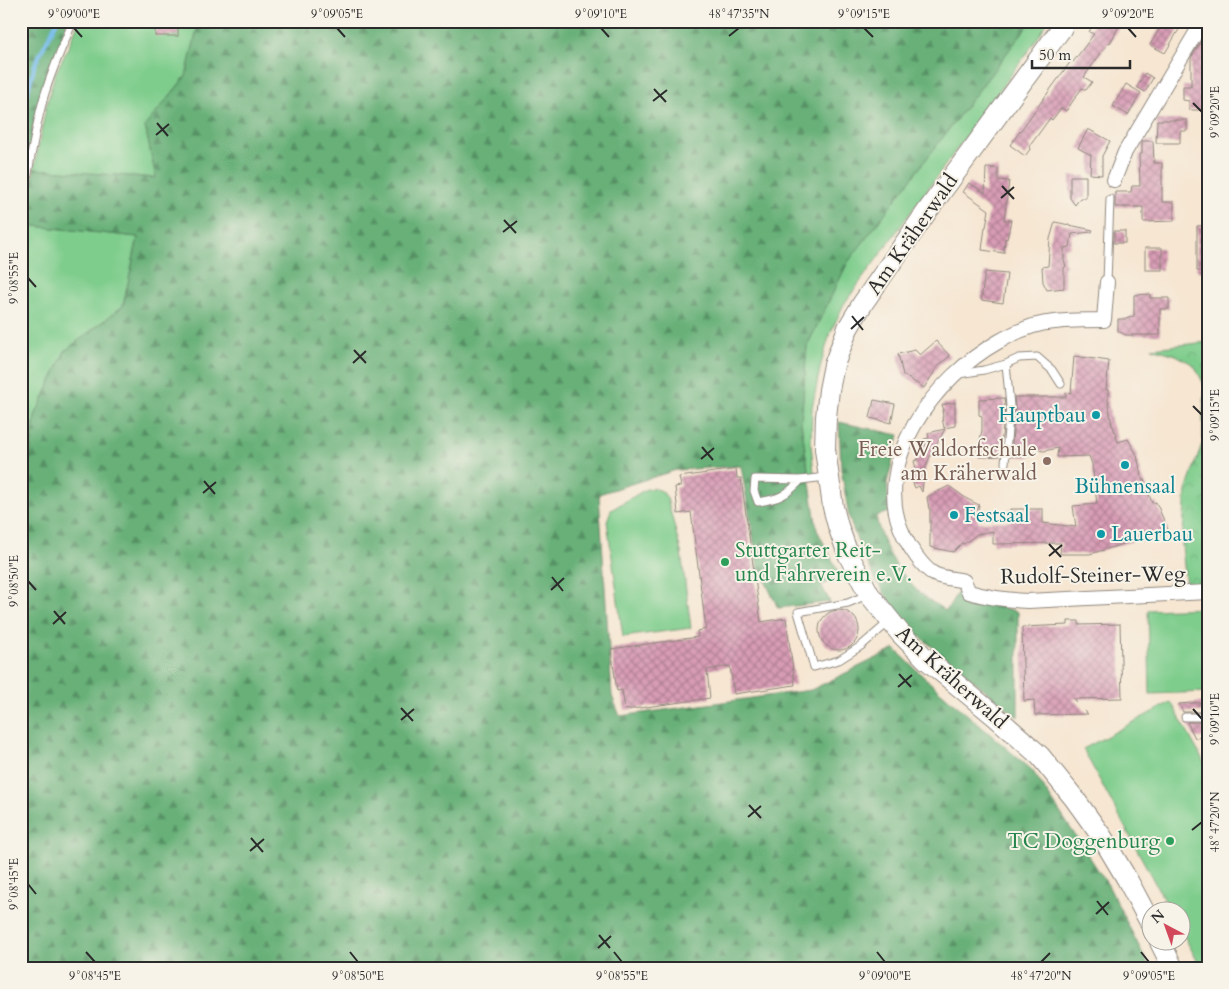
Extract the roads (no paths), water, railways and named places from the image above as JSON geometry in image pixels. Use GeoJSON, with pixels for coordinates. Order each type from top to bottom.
{"type":"FeatureCollection","features":[{"type":"Feature","properties":{"kind":"main road","name":"Am Kräherwald"},"geometry":{"type":"LineString","coordinates":[[1065,21],[1019,87],[923,216],[848,328],[834,366],[828,390],[825,449],[833,507],[838,526],[848,554],[869,594],[901,634],[926,659],[1040,756],[1102,837],[1142,907]]}},
{"type":"Feature","properties":{"kind":"main road"},"geometry":{"type":"LineString","coordinates":[[1165,952],[1173,968]]}},
{"type":"Feature","properties":{"kind":"street"},"geometry":{"type":"LineString","coordinates":[[1114,180],[1126,152],[1203,21]]}},
{"type":"Feature","properties":{"kind":"street","name":"Rudolf-Steiner-Weg"},"geometry":{"type":"LineString","coordinates":[[1107,282],[1104,320],[1054,322],[1036,325],[999,341],[976,356],[954,375],[929,404],[903,446],[896,468],[895,511],[901,529],[920,562],[935,575],[964,581],[969,592],[983,596],[1005,600],[1028,601],[1208,592]]}},
{"type":"Feature","properties":{"kind":"lane"},"geometry":{"type":"LineString","coordinates":[[21,218],[42,104],[52,72],[73,21]]}},
{"type":"Feature","properties":{"kind":"lane","name":"Rudolf-Steiner-Weg"},"geometry":{"type":"LineString","coordinates":[[1107,282],[1110,199]]}},
{"type":"Feature","properties":{"kind":"lane"},"geometry":{"type":"LineString","coordinates":[[954,375],[984,370],[1019,358],[1037,357],[1052,370],[1061,384]]}},
{"type":"Feature","properties":{"kind":"lane"},"geometry":{"type":"LineString","coordinates":[[1005,462],[1010,406],[1006,364]]}},
{"type":"Feature","properties":{"kind":"lane"},"geometry":{"type":"LineString","coordinates":[[801,480],[781,497],[758,502],[754,491],[755,479],[801,480],[828,477]]}},
{"type":"Feature","properties":{"kind":"lane"},"geometry":{"type":"LineString","coordinates":[[869,594],[848,603],[798,612],[814,667],[839,660],[861,646],[890,621]]}},
{"type":"Feature","properties":{"kind":"lane"},"geometry":{"type":"LineString","coordinates":[[1185,717],[1208,717]]}},
{"type":"Feature","properties":{"kind":"waterway"},"geometry":{"type":"LineString","coordinates":[[21,118],[35,64],[57,21]]}},
{"type":"Feature","properties":{"kind":"place","name":"Hauptbau"},"geometry":{"type":"Point","coordinates":[1096,415]}},
{"type":"Feature","properties":{"kind":"place","name":"Freie Waldorfschule am Kräherwald"},"geometry":{"type":"Point","coordinates":[1047,461]}},
{"type":"Feature","properties":{"kind":"place","name":"Bühnensaal"},"geometry":{"type":"Point","coordinates":[1125,465]}},
{"type":"Feature","properties":{"kind":"place","name":"Festsaal"},"geometry":{"type":"Point","coordinates":[954,515]}},
{"type":"Feature","properties":{"kind":"place","name":"Lauerbau"},"geometry":{"type":"Point","coordinates":[1101,534]}},
{"type":"Feature","properties":{"kind":"place","name":"Stuttgarter Reit- und Fahrverein e.V."},"geometry":{"type":"Point","coordinates":[725,562]}},
{"type":"Feature","properties":{"kind":"place","name":"TC Doggenburg"},"geometry":{"type":"Point","coordinates":[1170,841]}}]}
